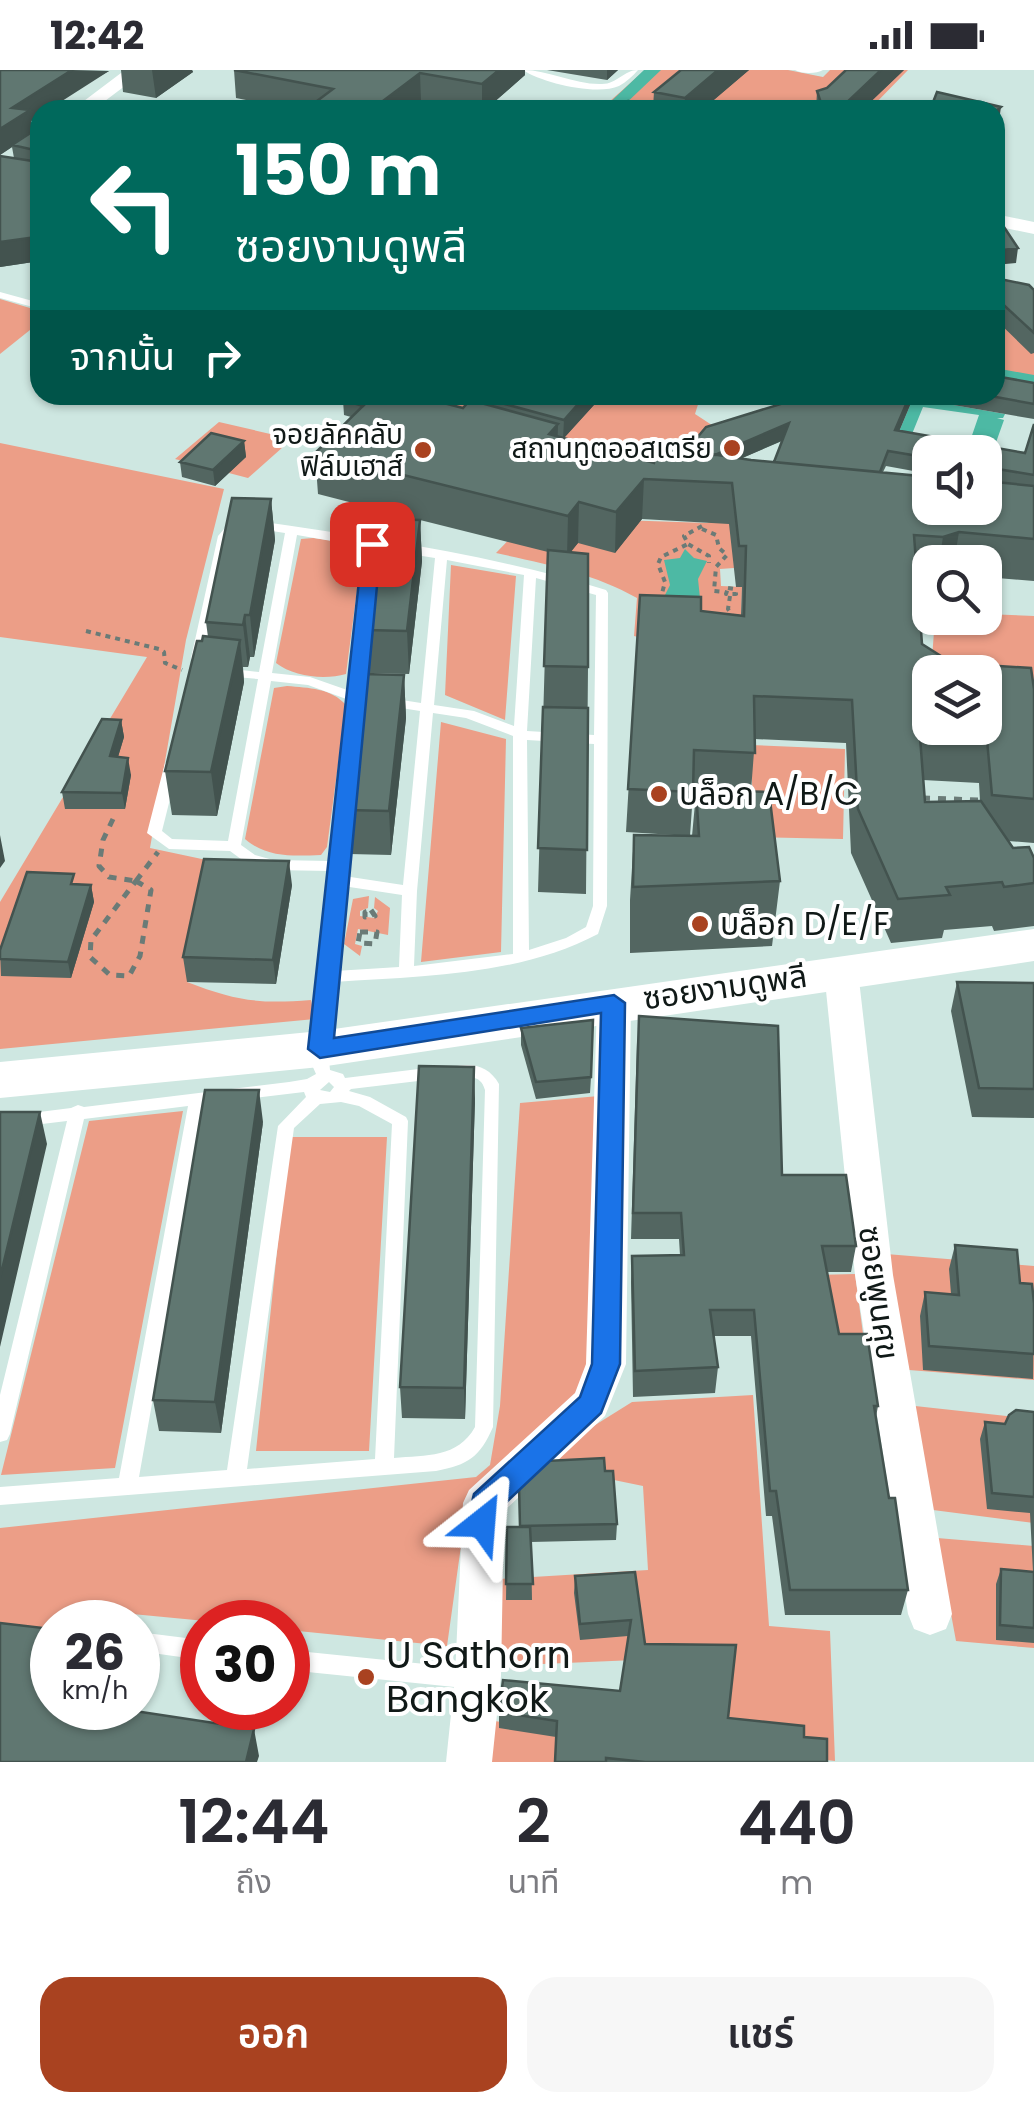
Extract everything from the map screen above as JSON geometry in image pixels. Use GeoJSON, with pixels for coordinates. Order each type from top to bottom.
{"type":"FeatureCollection","features":[{"type":"Feature","properties":{"kind":"street"},"geometry":{"type":"LineString","coordinates":[[95,100],[137,70]]}},
{"type":"Feature","properties":{"kind":"street"},"geometry":{"type":"LineString","coordinates":[[1005,222],[1034,228]]}},
{"type":"Feature","properties":{"kind":"street","name":"ซอยงามดูพลี"},"geometry":{"type":"LineString","coordinates":[[0,1080],[326,1081],[614,1003],[1034,945]]}},
{"type":"Feature","properties":{"kind":"street","name":"ซอยพูนศุข"},"geometry":{"type":"LineString","coordinates":[[841,971],[874,1275],[930,1614]]}},
{"type":"Feature","properties":{"kind":"street"},"geometry":{"type":"LineString","coordinates":[[469,1762],[478,1680],[484,1503],[591,1404],[606,1364],[614,1003]]}},
{"type":"Feature","properties":{"kind":"lane"},"geometry":{"type":"LineString","coordinates":[[527,70],[538,76],[601,88],[617,85],[634,70]]}},
{"type":"Feature","properties":{"kind":"lane"},"geometry":{"type":"LineString","coordinates":[[799,70],[819,70]]}},
{"type":"Feature","properties":{"kind":"lane"},"geometry":{"type":"LineString","coordinates":[[0,295],[30,303]]}},
{"type":"Feature","properties":{"kind":"lane"},"geometry":{"type":"LineString","coordinates":[[327,977],[406,972],[520,957],[562,949],[593,930],[600,906],[602,593],[590,586],[441,556],[241,522],[230,525],[224,536],[195,670],[266,674],[331,686],[355,700],[427,705],[520,732],[600,740]]}},
{"type":"Feature","properties":{"kind":"lane"},"geometry":{"type":"LineString","coordinates":[[234,846],[292,530]]}},
{"type":"Feature","properties":{"kind":"lane"},"geometry":{"type":"LineString","coordinates":[[236,1478],[286,1126],[326,1081],[327,977],[372,544]]}},
{"type":"Feature","properties":{"kind":"lane"},"geometry":{"type":"LineString","coordinates":[[406,972],[441,556]]}},
{"type":"Feature","properties":{"kind":"lane"},"geometry":{"type":"LineString","coordinates":[[520,957],[520,732],[530,573]]}},
{"type":"Feature","properties":{"kind":"lane"},"geometry":{"type":"LineString","coordinates":[[176,747],[154,833],[166,842],[234,846],[250,859],[337,873],[410,891]]}},
{"type":"Feature","properties":{"kind":"lane"},"geometry":{"type":"LineString","coordinates":[[0,1123],[326,1081],[472,1070],[488,1077],[493,1090],[484,1427],[477,1444],[462,1458],[0,1496]]}},
{"type":"Feature","properties":{"kind":"lane"},"geometry":{"type":"LineString","coordinates":[[326,1081],[400,1121],[384,1467]]}},
{"type":"Feature","properties":{"kind":"lane"},"geometry":{"type":"LineString","coordinates":[[127,1488],[198,1099]]}},
{"type":"Feature","properties":{"kind":"lane"},"geometry":{"type":"LineString","coordinates":[[0,1434],[78,1111]]}},
{"type":"Feature","properties":{"kind":"lane"},"geometry":{"type":"LineString","coordinates":[[310,1662],[478,1680]]}},
{"type":"Feature","properties":{"kind":"path"},"geometry":{"type":"LineString","coordinates":[[708,563],[709,556],[688,544],[684,536],[702,526],[716,535],[719,548],[727,555],[716,567],[714,591],[752,591]]}},
{"type":"Feature","properties":{"kind":"path"},"geometry":{"type":"LineString","coordinates":[[664,607],[660,603],[665,582],[658,564],[661,557],[688,544]]}},
{"type":"Feature","properties":{"kind":"path"},"geometry":{"type":"LineString","coordinates":[[727,594],[728,609],[735,623],[730,629]]}},
{"type":"Feature","properties":{"kind":"path"},"geometry":{"type":"LineString","coordinates":[[734,616],[741,617]]}},
{"type":"Feature","properties":{"kind":"path"},"geometry":{"type":"LineString","coordinates":[[86,631],[159,648],[164,652],[164,663],[171,668],[195,670]]}},
{"type":"Feature","properties":{"kind":"path"},"geometry":{"type":"LineString","coordinates":[[914,798],[980,800]]}},
{"type":"Feature","properties":{"kind":"path"},"geometry":{"type":"LineString","coordinates":[[113,819],[103,840],[99,866],[110,877],[138,880],[151,890],[140,956],[129,976],[110,975],[90,957],[91,940],[138,880],[166,842]]}},
{"type":"Feature","properties":{"kind":"shaded area"},"geometry":{"type":"Polygon","coordinates":[[[645,70],[788,70],[823,77],[830,70],[908,70],[879,100],[611,100],[645,70]]]}},
{"type":"Feature","properties":{"kind":"shaded area"},"geometry":{"type":"Polygon","coordinates":[[[1005,284],[1034,290],[1034,398],[1005,393],[1005,284]]]}},
{"type":"Feature","properties":{"kind":"shaded area"},"geometry":{"type":"Polygon","coordinates":[[[0,299],[30,308],[30,330],[0,354],[0,299]]]}},
{"type":"Feature","properties":{"kind":"shaded area"},"geometry":{"type":"Polygon","coordinates":[[[411,405],[698,405],[695,414],[724,433],[628,461],[411,405]]]}},
{"type":"Feature","properties":{"kind":"shaded area"},"geometry":{"type":"Polygon","coordinates":[[[910,405],[953,405],[1005,414],[997,418],[1004,420],[999,435],[972,435],[979,415],[923,407],[912,434],[916,435],[912,435],[912,447],[893,446],[910,405]]]}},
{"type":"Feature","properties":{"kind":"shaded area"},"geometry":{"type":"Polygon","coordinates":[[[219,422],[292,439],[248,478],[175,459],[219,422]]]}},
{"type":"Feature","properties":{"kind":"shaded area"},"geometry":{"type":"Polygon","coordinates":[[[0,443],[224,489],[186,640],[150,848],[282,876],[187,982],[248,1000],[311,1000],[315,1019],[0,1049],[0,902],[147,657],[0,637],[0,443]]]}},
{"type":"Feature","properties":{"kind":"shaded area"},"geometry":{"type":"Polygon","coordinates":[[[732,514],[734,568],[720,569],[721,586],[742,587],[740,663],[634,636],[637,598],[586,576],[496,553],[531,517],[707,523],[732,514]]]}},
{"type":"Feature","properties":{"kind":"shaded area"},"geometry":{"type":"Polygon","coordinates":[[[301,539],[359,544],[362,552],[346,674],[338,676],[301,674],[276,663],[301,539]]]}},
{"type":"Feature","properties":{"kind":"shaded area"},"geometry":{"type":"Polygon","coordinates":[[[685,549],[694,558],[707,561],[698,579],[701,608],[697,609],[662,601],[670,585],[664,560],[680,558],[685,549]]]}},
{"type":"Feature","properties":{"kind":"shaded area"},"geometry":{"type":"Polygon","coordinates":[[[451,565],[516,576],[505,720],[445,695],[451,565]]]}},
{"type":"Feature","properties":{"kind":"shaded area"},"geometry":{"type":"Polygon","coordinates":[[[1002,615],[1034,616],[1034,698],[1002,681],[1002,655],[932,655],[934,635],[1002,635],[1002,615]]]}},
{"type":"Feature","properties":{"kind":"shaded area"},"geometry":{"type":"Polygon","coordinates":[[[274,688],[327,692],[346,705],[327,847],[321,855],[271,853],[245,839],[274,688]]]}},
{"type":"Feature","properties":{"kind":"shaded area"},"geometry":{"type":"Polygon","coordinates":[[[441,722],[506,739],[501,952],[421,962],[441,722]]]}},
{"type":"Feature","properties":{"kind":"shaded area"},"geometry":{"type":"Polygon","coordinates":[[[750,745],[845,749],[843,839],[755,837],[750,745]]]}},
{"type":"Feature","properties":{"kind":"shaded area"},"geometry":{"type":"Polygon","coordinates":[[[369,896],[368,908],[360,911],[360,916],[374,918],[378,911],[374,908],[375,897],[390,908],[388,935],[358,929],[355,944],[362,946],[360,956],[344,944],[353,899],[369,896]]]}},
{"type":"Feature","properties":{"kind":"shaded area"},"geometry":{"type":"Polygon","coordinates":[[[599,1096],[594,1365],[577,1408],[468,1496],[447,1646],[310,1632],[310,1600],[180,1600],[180,1619],[160,1617],[160,1600],[30,1600],[31,1730],[0,1762],[0,1528],[476,1477],[490,1465],[500,1406],[520,1103],[599,1096]]]}},
{"type":"Feature","properties":{"kind":"shaded area"},"geometry":{"type":"Polygon","coordinates":[[[183,1111],[115,1468],[1,1475],[89,1121],[183,1111]]]}},
{"type":"Feature","properties":{"kind":"shaded area"},"geometry":{"type":"Polygon","coordinates":[[[289,1137],[387,1137],[369,1451],[256,1451],[289,1137]]]}},
{"type":"Feature","properties":{"kind":"shaded area"},"geometry":{"type":"Polygon","coordinates":[[[886,1254],[1034,1266],[1034,1380],[909,1370],[886,1254]]]}},
{"type":"Feature","properties":{"kind":"shaded area"},"geometry":{"type":"Polygon","coordinates":[[[855,1274],[866,1356],[834,1356],[815,1275],[855,1274]]]}},
{"type":"Feature","properties":{"kind":"shaded area"},"geometry":{"type":"Polygon","coordinates":[[[753,1395],[769,1626],[830,1631],[835,1761],[728,1748],[727,1656],[494,1666],[499,1579],[648,1570],[643,1486],[546,1466],[592,1427],[632,1402],[753,1395]]]}},
{"type":"Feature","properties":{"kind":"shaded area"},"geometry":{"type":"Polygon","coordinates":[[[915,1406],[1034,1419],[1034,1523],[933,1510],[915,1406]]]}},
{"type":"Feature","properties":{"kind":"shaded area"},"geometry":{"type":"Polygon","coordinates":[[[937,1538],[1034,1546],[1034,1648],[956,1641],[937,1538]]]}},
{"type":"Feature","properties":{"kind":"shaded area"},"geometry":{"type":"Polygon","coordinates":[[[489,1720],[662,1749],[661,1762],[484,1762],[489,1720]]]}},
{"type":"Feature","properties":{"kind":"building"},"geometry":{"type":"Polygon","coordinates":[[[0,70],[72,70],[12,108],[30,110],[0,129],[0,70]]]}},
{"type":"Feature","properties":{"kind":"building"},"geometry":{"type":"Polygon","coordinates":[[[234,70],[499,70],[482,84],[420,73],[384,100],[318,100],[333,89],[234,70]]]}},
{"type":"Feature","properties":{"kind":"building"},"geometry":{"type":"Polygon","coordinates":[[[681,70],[718,70],[685,98],[654,92],[681,70]]]}},
{"type":"Feature","properties":{"kind":"building"},"geometry":{"type":"Polygon","coordinates":[[[846,70],[881,70],[849,100],[820,100],[817,91],[827,88],[846,70]]]}},
{"type":"Feature","properties":{"kind":"building"},"geometry":{"type":"Polygon","coordinates":[[[937,92],[971,100],[934,100],[937,92]]]}},
{"type":"Feature","properties":{"kind":"building"},"geometry":{"type":"Polygon","coordinates":[[[30,133],[30,149],[12,145],[30,133]]]}},
{"type":"Feature","properties":{"kind":"building"},"geometry":{"type":"Polygon","coordinates":[[[0,156],[30,161],[30,238],[0,242],[0,156]]]}},
{"type":"Feature","properties":{"kind":"building"},"geometry":{"type":"Polygon","coordinates":[[[1005,228],[1018,248],[1005,250],[1005,228]]]}},
{"type":"Feature","properties":{"kind":"building"},"geometry":{"type":"Polygon","coordinates":[[[1005,280],[1029,285],[1034,290],[1034,333],[1005,306],[1005,280]]]}},
{"type":"Feature","properties":{"kind":"building"},"geometry":{"type":"Polygon","coordinates":[[[1005,378],[1034,383],[1034,404],[1005,399],[1005,378]]]}},
{"type":"Feature","properties":{"kind":"building"},"geometry":{"type":"Polygon","coordinates":[[[364,405],[488,405],[558,424],[549,434],[654,463],[657,446],[751,460],[912,475],[912,525],[1002,525],[1002,483],[1034,486],[1034,539],[959,532],[943,537],[914,535],[912,635],[921,635],[922,644],[939,655],[912,655],[912,745],[921,745],[925,802],[981,801],[1013,848],[1029,847],[1034,858],[1034,883],[946,887],[950,895],[898,899],[858,809],[852,700],[754,696],[755,753],[694,750],[693,792],[628,789],[640,595],[701,597],[701,611],[744,616],[746,546],[739,546],[732,483],[644,479],[616,512],[579,502],[568,516],[315,453],[364,405]]]}},
{"type":"Feature","properties":{"kind":"building"},"geometry":{"type":"Polygon","coordinates":[[[508,405],[577,405],[564,420],[508,405]]]}},
{"type":"Feature","properties":{"kind":"building"},"geometry":{"type":"Polygon","coordinates":[[[778,405],[906,405],[895,430],[923,435],[912,435],[912,455],[888,451],[880,472],[774,462],[789,423],[715,455],[686,451],[706,427],[778,405]]]}},
{"type":"Feature","properties":{"kind":"building"},"geometry":{"type":"Polygon","coordinates":[[[1034,424],[1034,475],[1002,470],[1002,449],[1025,453],[1034,424]]]}},
{"type":"Feature","properties":{"kind":"building"},"geometry":{"type":"Polygon","coordinates":[[[211,433],[244,441],[213,470],[180,462],[211,433]]]}},
{"type":"Feature","properties":{"kind":"building"},"geometry":{"type":"Polygon","coordinates":[[[232,498],[271,499],[250,615],[245,615],[243,625],[206,622],[232,498]]]}},
{"type":"Feature","properties":{"kind":"building"},"geometry":{"type":"Polygon","coordinates":[[[380,519],[420,520],[407,631],[366,630],[380,519]]]}},
{"type":"Feature","properties":{"kind":"building"},"geometry":{"type":"Polygon","coordinates":[[[548,550],[588,554],[588,667],[544,666],[548,550]]]}},
{"type":"Feature","properties":{"kind":"building"},"geometry":{"type":"Polygon","coordinates":[[[203,636],[240,640],[211,772],[165,771],[197,641],[202,641],[203,636]]]}},
{"type":"Feature","properties":{"kind":"building"},"geometry":{"type":"Polygon","coordinates":[[[1002,666],[1031,668],[1034,799],[992,795],[987,745],[1002,745],[1002,666]]]}},
{"type":"Feature","properties":{"kind":"building"},"geometry":{"type":"Polygon","coordinates":[[[361,674],[404,675],[389,811],[347,810],[361,674]]]}},
{"type":"Feature","properties":{"kind":"building"},"geometry":{"type":"Polygon","coordinates":[[[543,707],[588,708],[587,850],[538,848],[543,707]]]}},
{"type":"Feature","properties":{"kind":"building"},"geometry":{"type":"Polygon","coordinates":[[[102,719],[121,720],[110,756],[128,758],[122,793],[62,792],[102,719]]]}},
{"type":"Feature","properties":{"kind":"building"},"geometry":{"type":"Polygon","coordinates":[[[696,790],[769,792],[780,881],[633,887],[634,835],[699,836],[696,790]]]}},
{"type":"Feature","properties":{"kind":"building"},"geometry":{"type":"Polygon","coordinates":[[[204,859],[289,861],[273,960],[183,957],[204,859]]]}},
{"type":"Feature","properties":{"kind":"building"},"geometry":{"type":"Polygon","coordinates":[[[27,872],[74,874],[71,884],[91,885],[68,962],[0,959],[27,872]]]}},
{"type":"Feature","properties":{"kind":"building"},"geometry":{"type":"Polygon","coordinates":[[[957,982],[1034,983],[1034,1089],[979,1088],[957,982]]]}},
{"type":"Feature","properties":{"kind":"building"},"geometry":{"type":"Polygon","coordinates":[[[639,1016],[778,1026],[782,1175],[846,1175],[856,1246],[822,1246],[839,1334],[867,1334],[878,1406],[874,1406],[889,1498],[895,1498],[908,1590],[790,1590],[776,1491],[770,1491],[754,1310],[710,1310],[718,1367],[635,1371],[632,1256],[684,1255],[681,1213],[633,1213],[639,1016]]]}},
{"type":"Feature","properties":{"kind":"building"},"geometry":{"type":"Polygon","coordinates":[[[593,1020],[591,1077],[536,1082],[521,1028],[593,1020]]]}},
{"type":"Feature","properties":{"kind":"building"},"geometry":{"type":"Polygon","coordinates":[[[419,1066],[474,1067],[464,1388],[400,1387],[419,1066]]]}},
{"type":"Feature","properties":{"kind":"building"},"geometry":{"type":"Polygon","coordinates":[[[205,1090],[259,1090],[215,1402],[153,1400],[205,1090]]]}},
{"type":"Feature","properties":{"kind":"building"},"geometry":{"type":"Polygon","coordinates":[[[0,1112],[40,1112],[0,1278],[0,1112]]]}},
{"type":"Feature","properties":{"kind":"building"},"geometry":{"type":"Polygon","coordinates":[[[955,1245],[1017,1250],[1020,1283],[1032,1284],[1034,1354],[929,1346],[925,1292],[959,1295],[955,1245]]]}},
{"type":"Feature","properties":{"kind":"building"},"geometry":{"type":"Polygon","coordinates":[[[1016,1410],[1034,1412],[1034,1497],[992,1493],[985,1422],[1005,1424],[1016,1410]]]}},
{"type":"Feature","properties":{"kind":"building"},"geometry":{"type":"Polygon","coordinates":[[[604,1458],[605,1471],[613,1471],[617,1524],[520,1526],[519,1486],[546,1461],[604,1458]]]}},
{"type":"Feature","properties":{"kind":"building"},"geometry":{"type":"Polygon","coordinates":[[[507,1527],[530,1527],[533,1584],[506,1584],[507,1527]]]}},
{"type":"Feature","properties":{"kind":"building"},"geometry":{"type":"Polygon","coordinates":[[[1001,1569],[1034,1572],[1034,1628],[1000,1625],[1001,1569]]]}},
{"type":"Feature","properties":{"kind":"building"},"geometry":{"type":"Polygon","coordinates":[[[635,1572],[645,1644],[736,1645],[728,1718],[804,1726],[804,1737],[827,1739],[827,1762],[645,1762],[606,1758],[606,1762],[555,1762],[557,1721],[499,1712],[503,1680],[620,1691],[631,1620],[580,1624],[575,1576],[635,1572]]]}},
{"type":"Feature","properties":{"kind":"building"},"geometry":{"type":"Polygon","coordinates":[[[0,1623],[30,1626],[30,1730],[160,1730],[160,1715],[180,1718],[180,1730],[254,1730],[246,1762],[0,1762],[0,1623]]]}},
{"type":"Feature","properties":{"kind":"waterway"},"geometry":{"type":"LineString","coordinates":[[621,100],[653,70]]}},
{"type":"Feature","properties":{"kind":"waterway"},"geometry":{"type":"LineString","coordinates":[[1005,376],[1034,381]]}},
{"type":"Feature","properties":{"kind":"place","name":"สถานทูตออสเตรีย"},"geometry":{"type":"Point","coordinates":[732,448]}},
{"type":"Feature","properties":{"kind":"place","name":"จอยลัคคลับ ฟิล์มเฮาส์"},"geometry":{"type":"Point","coordinates":[423,450]}},
{"type":"Feature","properties":{"kind":"place","name":"บล็อก A/B/C"},"geometry":{"type":"Point","coordinates":[659,794]}},
{"type":"Feature","properties":{"kind":"place","name":"บล็อก D/E/F"},"geometry":{"type":"Point","coordinates":[700,924]}},
{"type":"Feature","properties":{"kind":"place","name":"U Sathorn Bangkok"},"geometry":{"type":"Point","coordinates":[366,1677]}},
{"type":"Feature","properties":{"kind":"route"},"geometry":{"type":"LineString","coordinates":[[372,544],[320,1049],[614,1003],[606,1364],[591,1404],[484,1503],[482,1523]]}}]}
